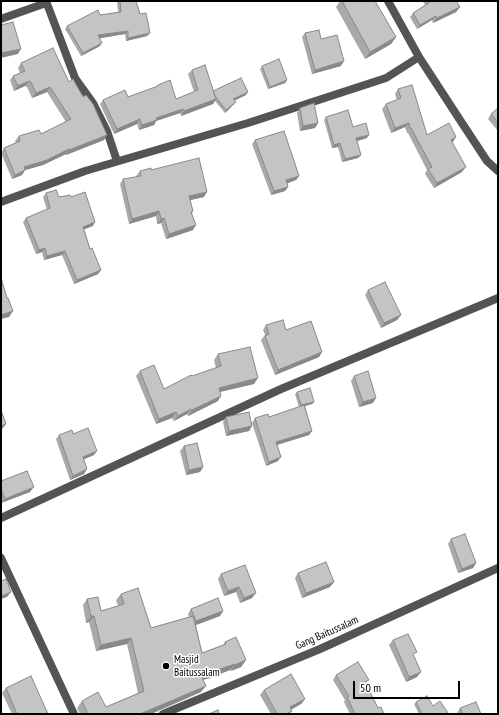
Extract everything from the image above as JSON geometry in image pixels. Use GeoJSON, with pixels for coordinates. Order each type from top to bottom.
{"type":"FeatureCollection","features":[{"type":"Feature","properties":{"kind":"street"},"geometry":{"type":"LineString","coordinates":[[388,1],[419,57],[483,155],[498,170]]}},
{"type":"Feature","properties":{"kind":"street"},"geometry":{"type":"LineString","coordinates":[[1,19],[46,2],[75,78],[93,102],[107,131],[117,161]]}},
{"type":"Feature","properties":{"kind":"street"},"geometry":{"type":"LineString","coordinates":[[1,202],[85,171],[248,123],[386,78],[419,57]]}},
{"type":"Feature","properties":{"kind":"street"},"geometry":{"type":"LineString","coordinates":[[1,518],[281,390],[498,298]]}},
{"type":"Feature","properties":{"kind":"street"},"geometry":{"type":"LineString","coordinates":[[1,558],[74,714]]}},
{"type":"Feature","properties":{"kind":"street","name":"Gang Baitussalam"},"geometry":{"type":"LineString","coordinates":[[163,714],[320,649],[498,568]]}},
{"type":"Feature","properties":{"kind":"building"},"geometry":{"type":"Polygon","coordinates":[[[120,1],[136,1],[140,14],[146,13],[150,33],[128,38],[128,31],[98,35],[102,43],[83,53],[67,26],[98,10],[100,15],[121,12],[120,1]]]}},
{"type":"Feature","properties":{"kind":"building"},"geometry":{"type":"Polygon","coordinates":[[[342,1],[375,1],[396,37],[370,52],[342,1]]]}},
{"type":"Feature","properties":{"kind":"building"},"geometry":{"type":"Polygon","coordinates":[[[429,1],[456,1],[460,7],[437,18],[436,16],[420,25],[413,13],[429,3],[429,1]]]}},
{"type":"Feature","properties":{"kind":"building"},"geometry":{"type":"Polygon","coordinates":[[[13,22],[21,49],[1,53],[1,25],[13,22]]]}},
{"type":"Feature","properties":{"kind":"building"},"geometry":{"type":"Polygon","coordinates":[[[319,30],[321,39],[337,35],[344,61],[315,70],[305,33],[319,30]]]}},
{"type":"Feature","properties":{"kind":"building"},"geometry":{"type":"Polygon","coordinates":[[[53,48],[69,82],[73,79],[83,97],[86,95],[93,104],[107,135],[69,149],[47,160],[24,167],[25,170],[15,175],[4,148],[20,141],[19,136],[39,130],[41,134],[71,119],[50,87],[36,93],[31,82],[29,81],[18,86],[13,76],[25,71],[21,63],[53,48]]]}},
{"type":"Feature","properties":{"kind":"building"},"geometry":{"type":"Polygon","coordinates":[[[279,59],[287,80],[270,87],[262,66],[279,59]]]}},
{"type":"Feature","properties":{"kind":"building"},"geometry":{"type":"Polygon","coordinates":[[[205,65],[216,99],[184,111],[183,109],[156,118],[157,120],[142,125],[140,119],[117,129],[103,100],[125,90],[128,97],[170,80],[176,99],[198,90],[192,70],[205,65]]]}},
{"type":"Feature","properties":{"kind":"building"},"geometry":{"type":"Polygon","coordinates":[[[241,78],[248,92],[233,99],[236,102],[226,110],[213,91],[241,78]]]}},
{"type":"Feature","properties":{"kind":"building"},"geometry":{"type":"Polygon","coordinates":[[[412,85],[427,135],[449,123],[456,137],[451,140],[466,167],[437,183],[428,169],[432,167],[410,128],[409,123],[395,128],[386,104],[401,98],[398,89],[412,85]]]}},
{"type":"Feature","properties":{"kind":"building"},"geometry":{"type":"Polygon","coordinates":[[[314,103],[318,123],[303,126],[300,108],[314,103]]]}},
{"type":"Feature","properties":{"kind":"building"},"geometry":{"type":"Polygon","coordinates":[[[498,108],[498,122],[491,114],[498,108]]]}},
{"type":"Feature","properties":{"kind":"building"},"geometry":{"type":"Polygon","coordinates":[[[348,110],[353,127],[366,123],[369,135],[356,138],[361,155],[345,159],[340,143],[334,145],[326,117],[348,110]]]}},
{"type":"Feature","properties":{"kind":"building"},"geometry":{"type":"Polygon","coordinates":[[[284,131],[299,176],[286,180],[288,187],[274,191],[255,140],[284,131]]]}},
{"type":"Feature","properties":{"kind":"building"},"geometry":{"type":"Polygon","coordinates":[[[199,158],[207,192],[189,196],[193,211],[191,212],[196,225],[169,234],[164,218],[161,219],[159,211],[132,219],[123,179],[141,176],[140,171],[151,168],[151,170],[199,158]]]}},
{"type":"Feature","properties":{"kind":"building"},"geometry":{"type":"Polygon","coordinates":[[[56,190],[59,197],[70,195],[71,197],[85,192],[95,222],[83,227],[90,249],[92,248],[101,270],[77,280],[65,251],[47,256],[45,248],[39,250],[26,218],[50,208],[46,193],[56,190]]]}},
{"type":"Feature","properties":{"kind":"building"},"geometry":{"type":"Polygon","coordinates":[[[1,278],[13,311],[1,315],[1,278]]]}},
{"type":"Feature","properties":{"kind":"building"},"geometry":{"type":"Polygon","coordinates":[[[385,282],[401,315],[384,323],[368,290],[385,282]]]}},
{"type":"Feature","properties":{"kind":"building"},"geometry":{"type":"Polygon","coordinates":[[[283,320],[286,330],[311,321],[322,352],[278,370],[265,336],[269,334],[266,325],[283,320]]]}},
{"type":"Feature","properties":{"kind":"building"},"geometry":{"type":"Polygon","coordinates":[[[250,347],[258,378],[219,388],[221,396],[178,416],[176,412],[159,419],[140,371],[154,365],[164,389],[191,375],[192,376],[221,366],[218,354],[250,347]]]}},
{"type":"Feature","properties":{"kind":"building"},"geometry":{"type":"Polygon","coordinates":[[[368,371],[376,398],[363,402],[354,376],[368,371]]]}},
{"type":"Feature","properties":{"kind":"building"},"geometry":{"type":"Polygon","coordinates":[[[310,388],[314,402],[301,405],[297,392],[310,388]]]}},
{"type":"Feature","properties":{"kind":"building"},"geometry":{"type":"Polygon","coordinates":[[[304,405],[312,431],[276,442],[281,457],[269,462],[255,418],[268,414],[269,417],[304,405]]]}},
{"type":"Feature","properties":{"kind":"building"},"geometry":{"type":"Polygon","coordinates":[[[1,410],[6,424],[1,426],[1,410]]]}},
{"type":"Feature","properties":{"kind":"building"},"geometry":{"type":"Polygon","coordinates":[[[249,412],[252,426],[229,431],[226,417],[249,412]]]}},
{"type":"Feature","properties":{"kind":"building"},"geometry":{"type":"Polygon","coordinates":[[[88,428],[97,451],[83,457],[87,469],[73,476],[59,435],[72,430],[73,434],[88,428]]]}},
{"type":"Feature","properties":{"kind":"building"},"geometry":{"type":"Polygon","coordinates":[[[197,443],[203,467],[189,470],[184,446],[197,443]]]}},
{"type":"Feature","properties":{"kind":"building"},"geometry":{"type":"Polygon","coordinates":[[[27,471],[34,487],[5,499],[1,489],[1,481],[27,471]]]}},
{"type":"Feature","properties":{"kind":"building"},"geometry":{"type":"Polygon","coordinates":[[[465,534],[476,563],[462,569],[451,539],[465,534]]]}},
{"type":"Feature","properties":{"kind":"building"},"geometry":{"type":"Polygon","coordinates":[[[326,562],[334,582],[306,593],[298,573],[326,562]]]}},
{"type":"Feature","properties":{"kind":"building"},"geometry":{"type":"Polygon","coordinates":[[[245,565],[256,593],[244,598],[239,587],[228,591],[221,574],[245,565]]]}},
{"type":"Feature","properties":{"kind":"building"},"geometry":{"type":"Polygon","coordinates":[[[6,579],[11,592],[1,596],[1,581],[6,579]]]}},
{"type":"Feature","properties":{"kind":"building"},"geometry":{"type":"Polygon","coordinates":[[[138,588],[151,628],[193,616],[202,653],[226,644],[225,642],[236,637],[246,660],[235,665],[201,675],[206,686],[140,714],[88,714],[82,701],[98,692],[106,707],[144,691],[131,638],[101,645],[94,616],[91,616],[87,599],[98,597],[101,611],[124,604],[121,594],[138,588]]]}},
{"type":"Feature","properties":{"kind":"building"},"geometry":{"type":"Polygon","coordinates":[[[218,598],[223,611],[196,621],[191,609],[218,598]]]}},
{"type":"Feature","properties":{"kind":"building"},"geometry":{"type":"Polygon","coordinates":[[[408,634],[417,652],[413,654],[421,672],[409,677],[393,640],[408,634]]]}},
{"type":"Feature","properties":{"kind":"building"},"geometry":{"type":"Polygon","coordinates":[[[358,662],[369,680],[365,682],[378,708],[381,707],[384,714],[355,714],[347,697],[349,696],[336,675],[358,662]]]}},
{"type":"Feature","properties":{"kind":"building"},"geometry":{"type":"Polygon","coordinates":[[[291,674],[305,699],[290,707],[292,711],[286,714],[277,714],[264,690],[291,674]]]}},
{"type":"Feature","properties":{"kind":"building"},"geometry":{"type":"Polygon","coordinates":[[[31,676],[48,714],[17,714],[6,688],[31,676]]]}},
{"type":"Feature","properties":{"kind":"building"},"geometry":{"type":"Polygon","coordinates":[[[427,696],[433,706],[440,701],[448,713],[422,714],[416,702],[427,696]]]}},
{"type":"Feature","properties":{"kind":"building"},"geometry":{"type":"Polygon","coordinates":[[[476,702],[481,714],[463,714],[460,708],[476,702]]]}},
{"type":"Feature","properties":{"kind":"building"},"geometry":{"type":"Polygon","coordinates":[[[218,710],[219,714],[209,714],[218,710]]]}},
{"type":"Feature","properties":{"kind":"place","name":"Masjid Baitussalam"},"geometry":{"type":"Point","coordinates":[166,666]}}]}
